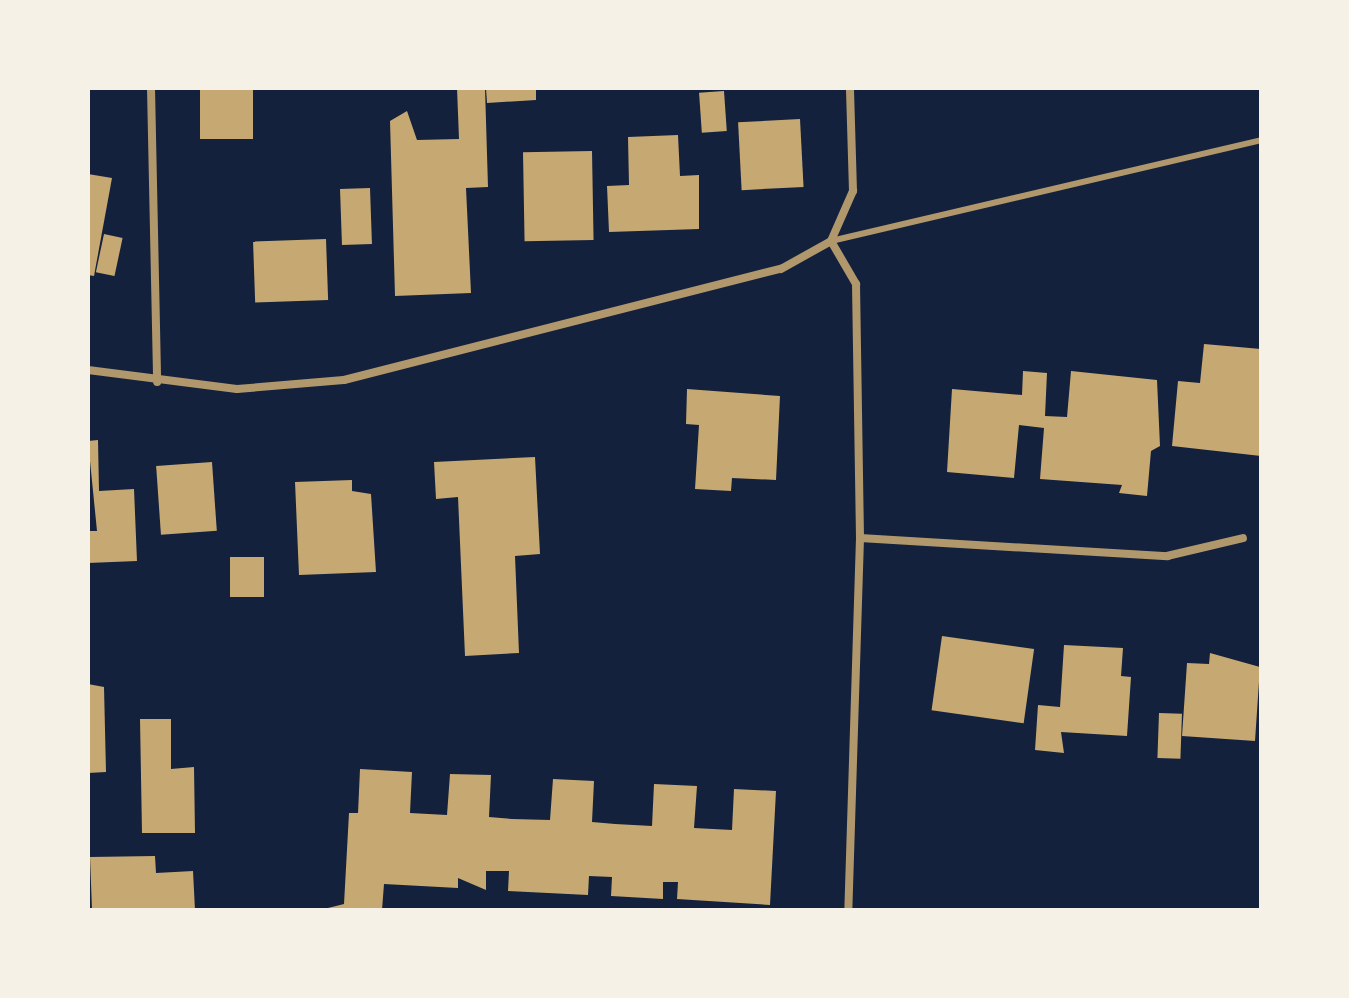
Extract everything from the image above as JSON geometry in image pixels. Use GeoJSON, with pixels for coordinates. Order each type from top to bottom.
{"type":"FeatureCollection","features":[{"type":"Feature","properties":{"kind":"street"},"geometry":{"type":"LineString","coordinates":[[151,88],[157,382]]}},
{"type":"Feature","properties":{"kind":"street"},"geometry":{"type":"LineString","coordinates":[[88,370],[157,382],[237,389],[344,380],[781,269],[831,241],[853,191],[850,88]]}},
{"type":"Feature","properties":{"kind":"street"},"geometry":{"type":"LineString","coordinates":[[831,241],[856,284],[860,538],[848,910]]}},
{"type":"Feature","properties":{"kind":"street"},"geometry":{"type":"LineString","coordinates":[[860,538],[1167,556],[1243,538]]}},
{"type":"Feature","properties":{"kind":"lane"},"geometry":{"type":"LineString","coordinates":[[831,241],[1261,140]]}},
{"type":"Feature","properties":{"kind":"building"},"geometry":{"type":"Polygon","coordinates":[[[200,88],[253,88],[253,139],[200,139],[200,88]]]}},
{"type":"Feature","properties":{"kind":"building"},"geometry":{"type":"Polygon","coordinates":[[[457,88],[485,88],[488,187],[466,188],[471,293],[395,296],[390,121],[407,111],[417,140],[459,139],[457,88]]]}},
{"type":"Feature","properties":{"kind":"building"},"geometry":{"type":"Polygon","coordinates":[[[486,88],[536,88],[536,100],[487,103],[486,88]]]}},
{"type":"Feature","properties":{"kind":"building"},"geometry":{"type":"Polygon","coordinates":[[[724,91],[727,131],[702,133],[699,93],[724,91]]]}},
{"type":"Feature","properties":{"kind":"building"},"geometry":{"type":"Polygon","coordinates":[[[800,119],[804,187],[742,190],[738,122],[800,119]]]}},
{"type":"Feature","properties":{"kind":"building"},"geometry":{"type":"Polygon","coordinates":[[[678,135],[680,176],[699,175],[699,229],[609,232],[607,186],[629,185],[628,137],[678,135]]]}},
{"type":"Feature","properties":{"kind":"building"},"geometry":{"type":"Polygon","coordinates":[[[592,151],[594,240],[525,241],[523,152],[592,151]]]}},
{"type":"Feature","properties":{"kind":"building"},"geometry":{"type":"Polygon","coordinates":[[[88,174],[112,178],[94,276],[88,275],[88,174]]]}},
{"type":"Feature","properties":{"kind":"building"},"geometry":{"type":"Polygon","coordinates":[[[370,188],[372,244],[342,245],[340,189],[370,188]]]}},
{"type":"Feature","properties":{"kind":"building"},"geometry":{"type":"Polygon","coordinates":[[[104,234],[123,238],[114,276],[96,272],[104,234]]]}},
{"type":"Feature","properties":{"kind":"building"},"geometry":{"type":"Polygon","coordinates":[[[326,239],[328,300],[255,303],[253,242],[326,239]]]}},
{"type":"Feature","properties":{"kind":"building"},"geometry":{"type":"Polygon","coordinates":[[[1204,344],[1261,349],[1261,456],[1172,446],[1178,381],[1200,383],[1204,344]]]}},
{"type":"Feature","properties":{"kind":"building"},"geometry":{"type":"Polygon","coordinates":[[[1023,371],[1047,373],[1045,416],[1067,417],[1071,371],[1157,380],[1160,446],[1151,451],[1147,496],[1119,493],[1122,485],[1040,479],[1044,428],[1019,425],[1014,478],[947,472],[952,389],[1022,395],[1023,371]]]}},
{"type":"Feature","properties":{"kind":"building"},"geometry":{"type":"Polygon","coordinates":[[[687,389],[780,396],[776,480],[732,478],[731,491],[695,489],[699,425],[686,424],[687,389]]]}},
{"type":"Feature","properties":{"kind":"building"},"geometry":{"type":"Polygon","coordinates":[[[98,440],[99,491],[134,489],[137,561],[88,563],[88,531],[97,531],[88,441],[98,440]]]}},
{"type":"Feature","properties":{"kind":"building"},"geometry":{"type":"Polygon","coordinates":[[[535,457],[540,554],[515,556],[519,653],[465,656],[458,497],[436,499],[434,462],[535,457]]]}},
{"type":"Feature","properties":{"kind":"building"},"geometry":{"type":"Polygon","coordinates":[[[212,462],[217,531],[161,535],[156,466],[212,462]]]}},
{"type":"Feature","properties":{"kind":"building"},"geometry":{"type":"Polygon","coordinates":[[[352,480],[352,491],[371,494],[376,572],[299,575],[295,482],[352,480]]]}},
{"type":"Feature","properties":{"kind":"building"},"geometry":{"type":"Polygon","coordinates":[[[230,557],[264,557],[264,597],[230,597],[230,557]]]}},
{"type":"Feature","properties":{"kind":"building"},"geometry":{"type":"Polygon","coordinates":[[[942,636],[1034,649],[1024,723],[932,710],[942,636]]]}},
{"type":"Feature","properties":{"kind":"building"},"geometry":{"type":"Polygon","coordinates":[[[1064,645],[1123,648],[1121,676],[1131,677],[1127,736],[1061,732],[1064,753],[1035,750],[1038,705],[1060,707],[1064,645]]]}},
{"type":"Feature","properties":{"kind":"building"},"geometry":{"type":"Polygon","coordinates":[[[1210,653],[1260,667],[1255,741],[1182,736],[1187,663],[1209,664],[1210,653]]]}},
{"type":"Feature","properties":{"kind":"building"},"geometry":{"type":"Polygon","coordinates":[[[88,684],[104,687],[106,772],[88,773],[88,684]]]}},
{"type":"Feature","properties":{"kind":"building"},"geometry":{"type":"Polygon","coordinates":[[[1159,713],[1182,714],[1180,759],[1157,758],[1159,713]]]}},
{"type":"Feature","properties":{"kind":"building"},"geometry":{"type":"Polygon","coordinates":[[[140,719],[171,719],[171,769],[194,767],[195,833],[142,833],[140,719]]]}},
{"type":"Feature","properties":{"kind":"building"},"geometry":{"type":"Polygon","coordinates":[[[360,769],[412,772],[410,813],[447,815],[450,774],[491,775],[489,817],[512,819],[550,820],[553,779],[594,781],[592,822],[652,826],[654,784],[697,786],[694,828],[732,830],[734,789],[776,791],[770,905],[677,899],[678,882],[663,882],[663,899],[611,896],[612,877],[589,876],[588,895],[508,891],[509,871],[486,871],[486,890],[458,878],[458,888],[384,884],[382,910],[320,910],[344,904],[349,813],[358,813],[360,769]]]}},
{"type":"Feature","properties":{"kind":"building"},"geometry":{"type":"Polygon","coordinates":[[[155,856],[156,873],[193,871],[195,910],[92,910],[90,857],[155,856]]]}}]}
